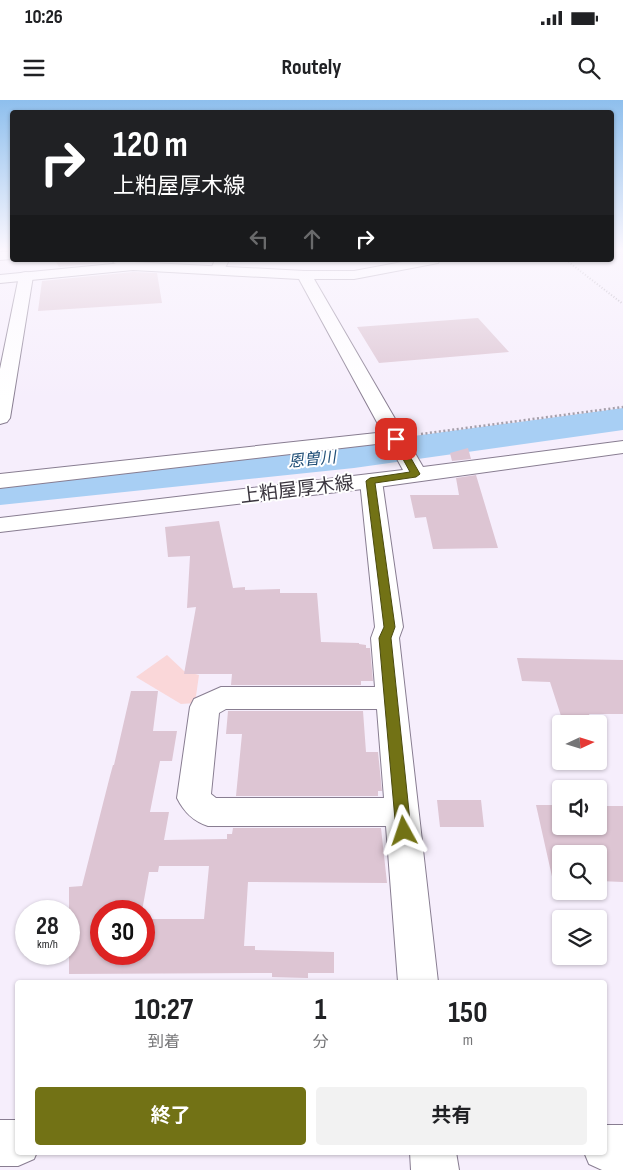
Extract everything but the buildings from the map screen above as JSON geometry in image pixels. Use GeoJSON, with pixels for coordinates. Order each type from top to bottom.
{"type":"FeatureCollection","features":[{"type":"Feature","properties":{"kind":"street"},"geometry":{"type":"LineString","coordinates":[[0,418],[22,299]]}},
{"type":"Feature","properties":{"kind":"street"},"geometry":{"type":"LineString","coordinates":[[318,299],[411,467]]}},
{"type":"Feature","properties":{"kind":"street"},"geometry":{"type":"LineString","coordinates":[[0,481],[396,438]]}},
{"type":"Feature","properties":{"kind":"street","name":"上粕屋厚木線"},"geometry":{"type":"LineString","coordinates":[[0,525],[370,481],[411,467],[623,447]]}},
{"type":"Feature","properties":{"kind":"street"},"geometry":{"type":"LineString","coordinates":[[370,481],[389,627],[385,638],[418,980]]}},
{"type":"Feature","properties":{"kind":"street"},"geometry":{"type":"LineString","coordinates":[[391,698],[222,698],[205,707],[194,798],[208,812],[402,812]]}},
{"type":"Feature","properties":{"kind":"street"},"geometry":{"type":"LineString","coordinates":[[0,1143],[15,1143]]}},
{"type":"Feature","properties":{"kind":"street"},"geometry":{"type":"LineString","coordinates":[[607,1148],[623,1148]]}},
{"type":"Feature","properties":{"kind":"street"},"geometry":{"type":"LineString","coordinates":[[433,1155],[435,1170]]}},
{"type":"Feature","properties":{"kind":"path"},"geometry":{"type":"LineString","coordinates":[[396,438],[623,407]]}},
{"type":"Feature","properties":{"kind":"shaded area"},"geometry":{"type":"Polygon","coordinates":[[[167,655],[184,671],[199,675],[195,703],[181,704],[136,677],[167,655]]]}},
{"type":"Feature","properties":{"kind":"waterway","name":"恩曽川"},"geometry":{"type":"LineString","coordinates":[[0,492],[354,456],[623,419]]}},
{"type":"Feature","properties":{"kind":"route"},"geometry":{"type":"LineString","coordinates":[[396,439],[416,474],[370,481],[389,627],[385,638],[404,831]]}}]}
